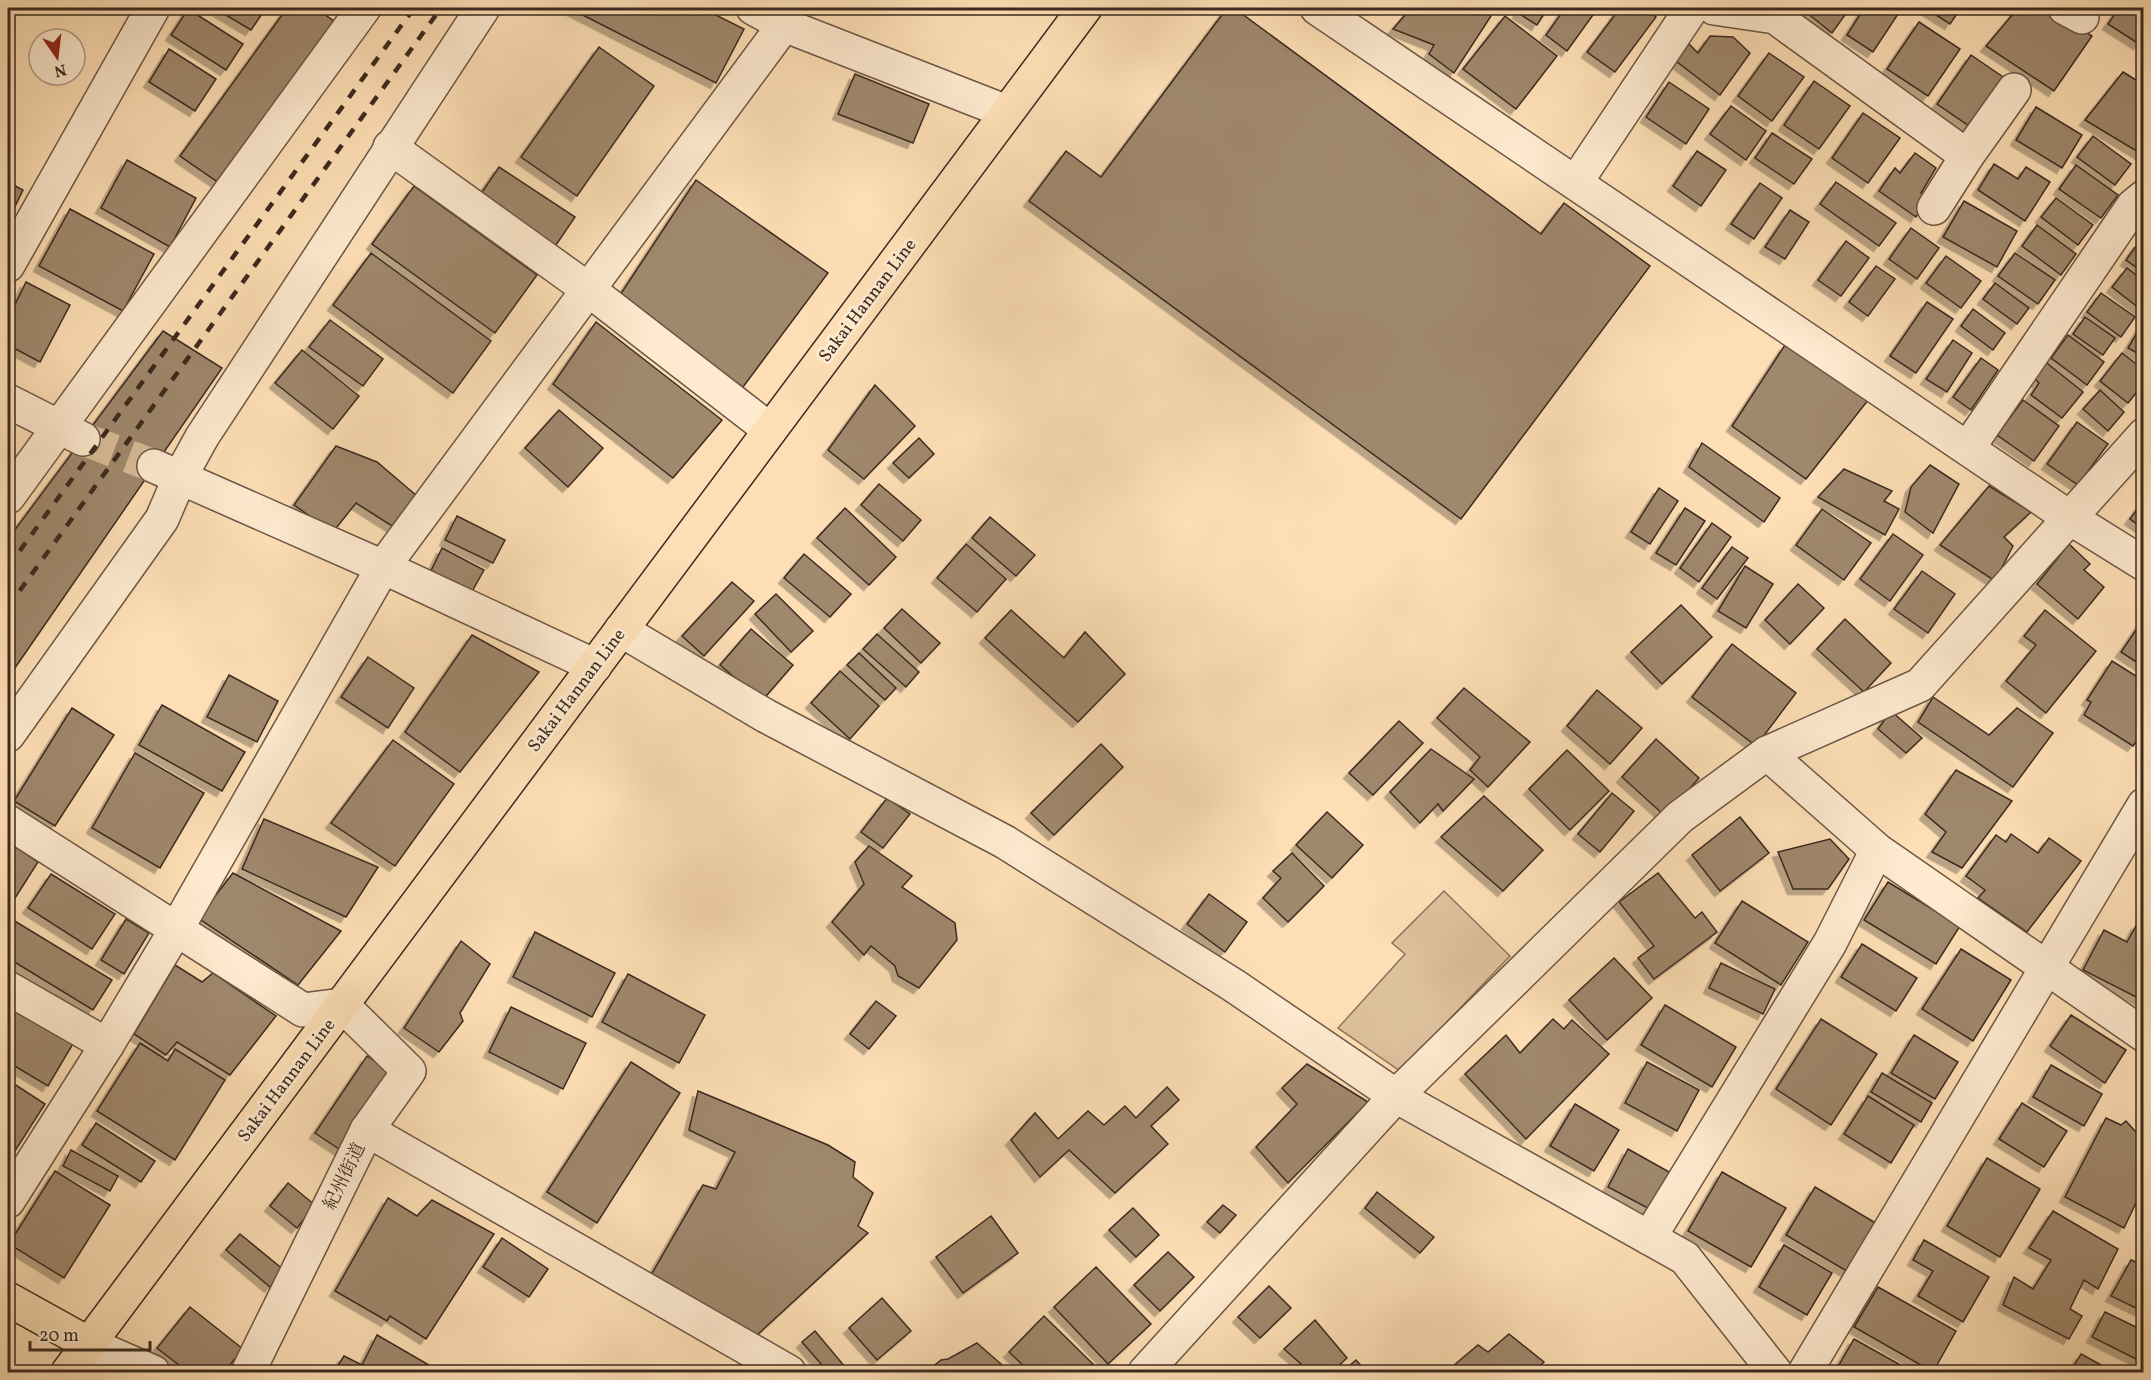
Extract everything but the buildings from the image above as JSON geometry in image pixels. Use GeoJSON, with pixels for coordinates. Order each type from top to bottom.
{"type":"FeatureCollection","features":[{"type":"Feature","properties":{"kind":"main road","name":"Sakai Hannan Line"},"geometry":{"type":"LineString","coordinates":[[68,1372],[1085,8]]}},
{"type":"Feature","properties":{"kind":"main road"},"geometry":{"type":"LineString","coordinates":[[8,1299],[89,1344]]}},
{"type":"Feature","properties":{"kind":"street"},"geometry":{"type":"LineString","coordinates":[[8,266],[153,8]]}},
{"type":"Feature","properties":{"kind":"street"},"geometry":{"type":"LineString","coordinates":[[8,498],[71,433],[364,8]]}},
{"type":"Feature","properties":{"kind":"street"},"geometry":{"type":"LineString","coordinates":[[8,735],[162,519],[167,471],[202,436],[483,8]]}},
{"type":"Feature","properties":{"kind":"street"},"geometry":{"type":"LineString","coordinates":[[753,8],[784,25],[1007,112]]}},
{"type":"Feature","properties":{"kind":"street"},"geometry":{"type":"LineString","coordinates":[[1317,8],[1356,16],[1576,182],[2070,518],[2144,564]]}},
{"type":"Feature","properties":{"kind":"street"},"geometry":{"type":"LineString","coordinates":[[1576,182],[1692,8]]}},
{"type":"Feature","properties":{"kind":"street"},"geometry":{"type":"LineString","coordinates":[[1714,8],[1775,17],[1967,156]]}},
{"type":"Feature","properties":{"kind":"street"},"geometry":{"type":"LineString","coordinates":[[8,1201],[107,1045],[177,928],[383,567],[784,25]]}},
{"type":"Feature","properties":{"kind":"street"},"geometry":{"type":"LineString","coordinates":[[1934,208],[1967,156],[2014,90]]}},
{"type":"Feature","properties":{"kind":"street"},"geometry":{"type":"LineString","coordinates":[[390,147],[589,290],[770,430]]}},
{"type":"Feature","properties":{"kind":"street"},"geometry":{"type":"LineString","coordinates":[[1968,448],[2133,206],[2144,197]]}},
{"type":"Feature","properties":{"kind":"street"},"geometry":{"type":"LineString","coordinates":[[8,401],[71,433]]}},
{"type":"Feature","properties":{"kind":"street"},"geometry":{"type":"LineString","coordinates":[[1145,1372],[1396,1096],[1680,817],[1767,753],[1920,685],[2144,435]]}},
{"type":"Feature","properties":{"kind":"street"},"geometry":{"type":"LineString","coordinates":[[167,471],[383,567],[595,666]]}},
{"type":"Feature","properties":{"kind":"street"},"geometry":{"type":"LineString","coordinates":[[621,630],[766,716],[1005,842],[1233,985],[1396,1096],[1685,1258],[1775,1372]]}},
{"type":"Feature","properties":{"kind":"street"},"geometry":{"type":"LineString","coordinates":[[1767,753],[1877,850],[2144,1035]]}},
{"type":"Feature","properties":{"kind":"street"},"geometry":{"type":"LineString","coordinates":[[1805,1372],[2144,805]]}},
{"type":"Feature","properties":{"kind":"street"},"geometry":{"type":"LineString","coordinates":[[8,822],[303,1010],[342,1005]]}},
{"type":"Feature","properties":{"kind":"street"},"geometry":{"type":"LineString","coordinates":[[1649,1238],[1830,944],[1877,850]]}},
{"type":"Feature","properties":{"kind":"street"},"geometry":{"type":"LineString","coordinates":[[8,988],[107,1045]]}},
{"type":"Feature","properties":{"kind":"street","name":"紀州街道"},"geometry":{"type":"LineString","coordinates":[[248,1372],[367,1130],[409,1071],[342,1005]]}},
{"type":"Feature","properties":{"kind":"street"},"geometry":{"type":"LineString","coordinates":[[367,1130],[789,1372]]}},
{"type":"Feature","properties":{"kind":"street"},"geometry":{"type":"LineString","coordinates":[[89,1344],[153,1372]]}},
{"type":"Feature","properties":{"kind":"shaded area"},"geometry":{"type":"Polygon","coordinates":[[[1444,891],[1510,956],[1400,1071],[1338,1028],[1405,954],[1392,943],[1444,891]]]}},
{"type":"Feature","properties":{"kind":"tunnel"},"geometry":{"type":"LineString","coordinates":[[83,439],[154,466]]}},
{"type":"Feature","properties":{"kind":"railway"},"geometry":{"type":"LineString","coordinates":[[8,567],[414,8]]}},
{"type":"Feature","properties":{"kind":"railway"},"geometry":{"type":"LineString","coordinates":[[8,607],[441,8]]}}]}
